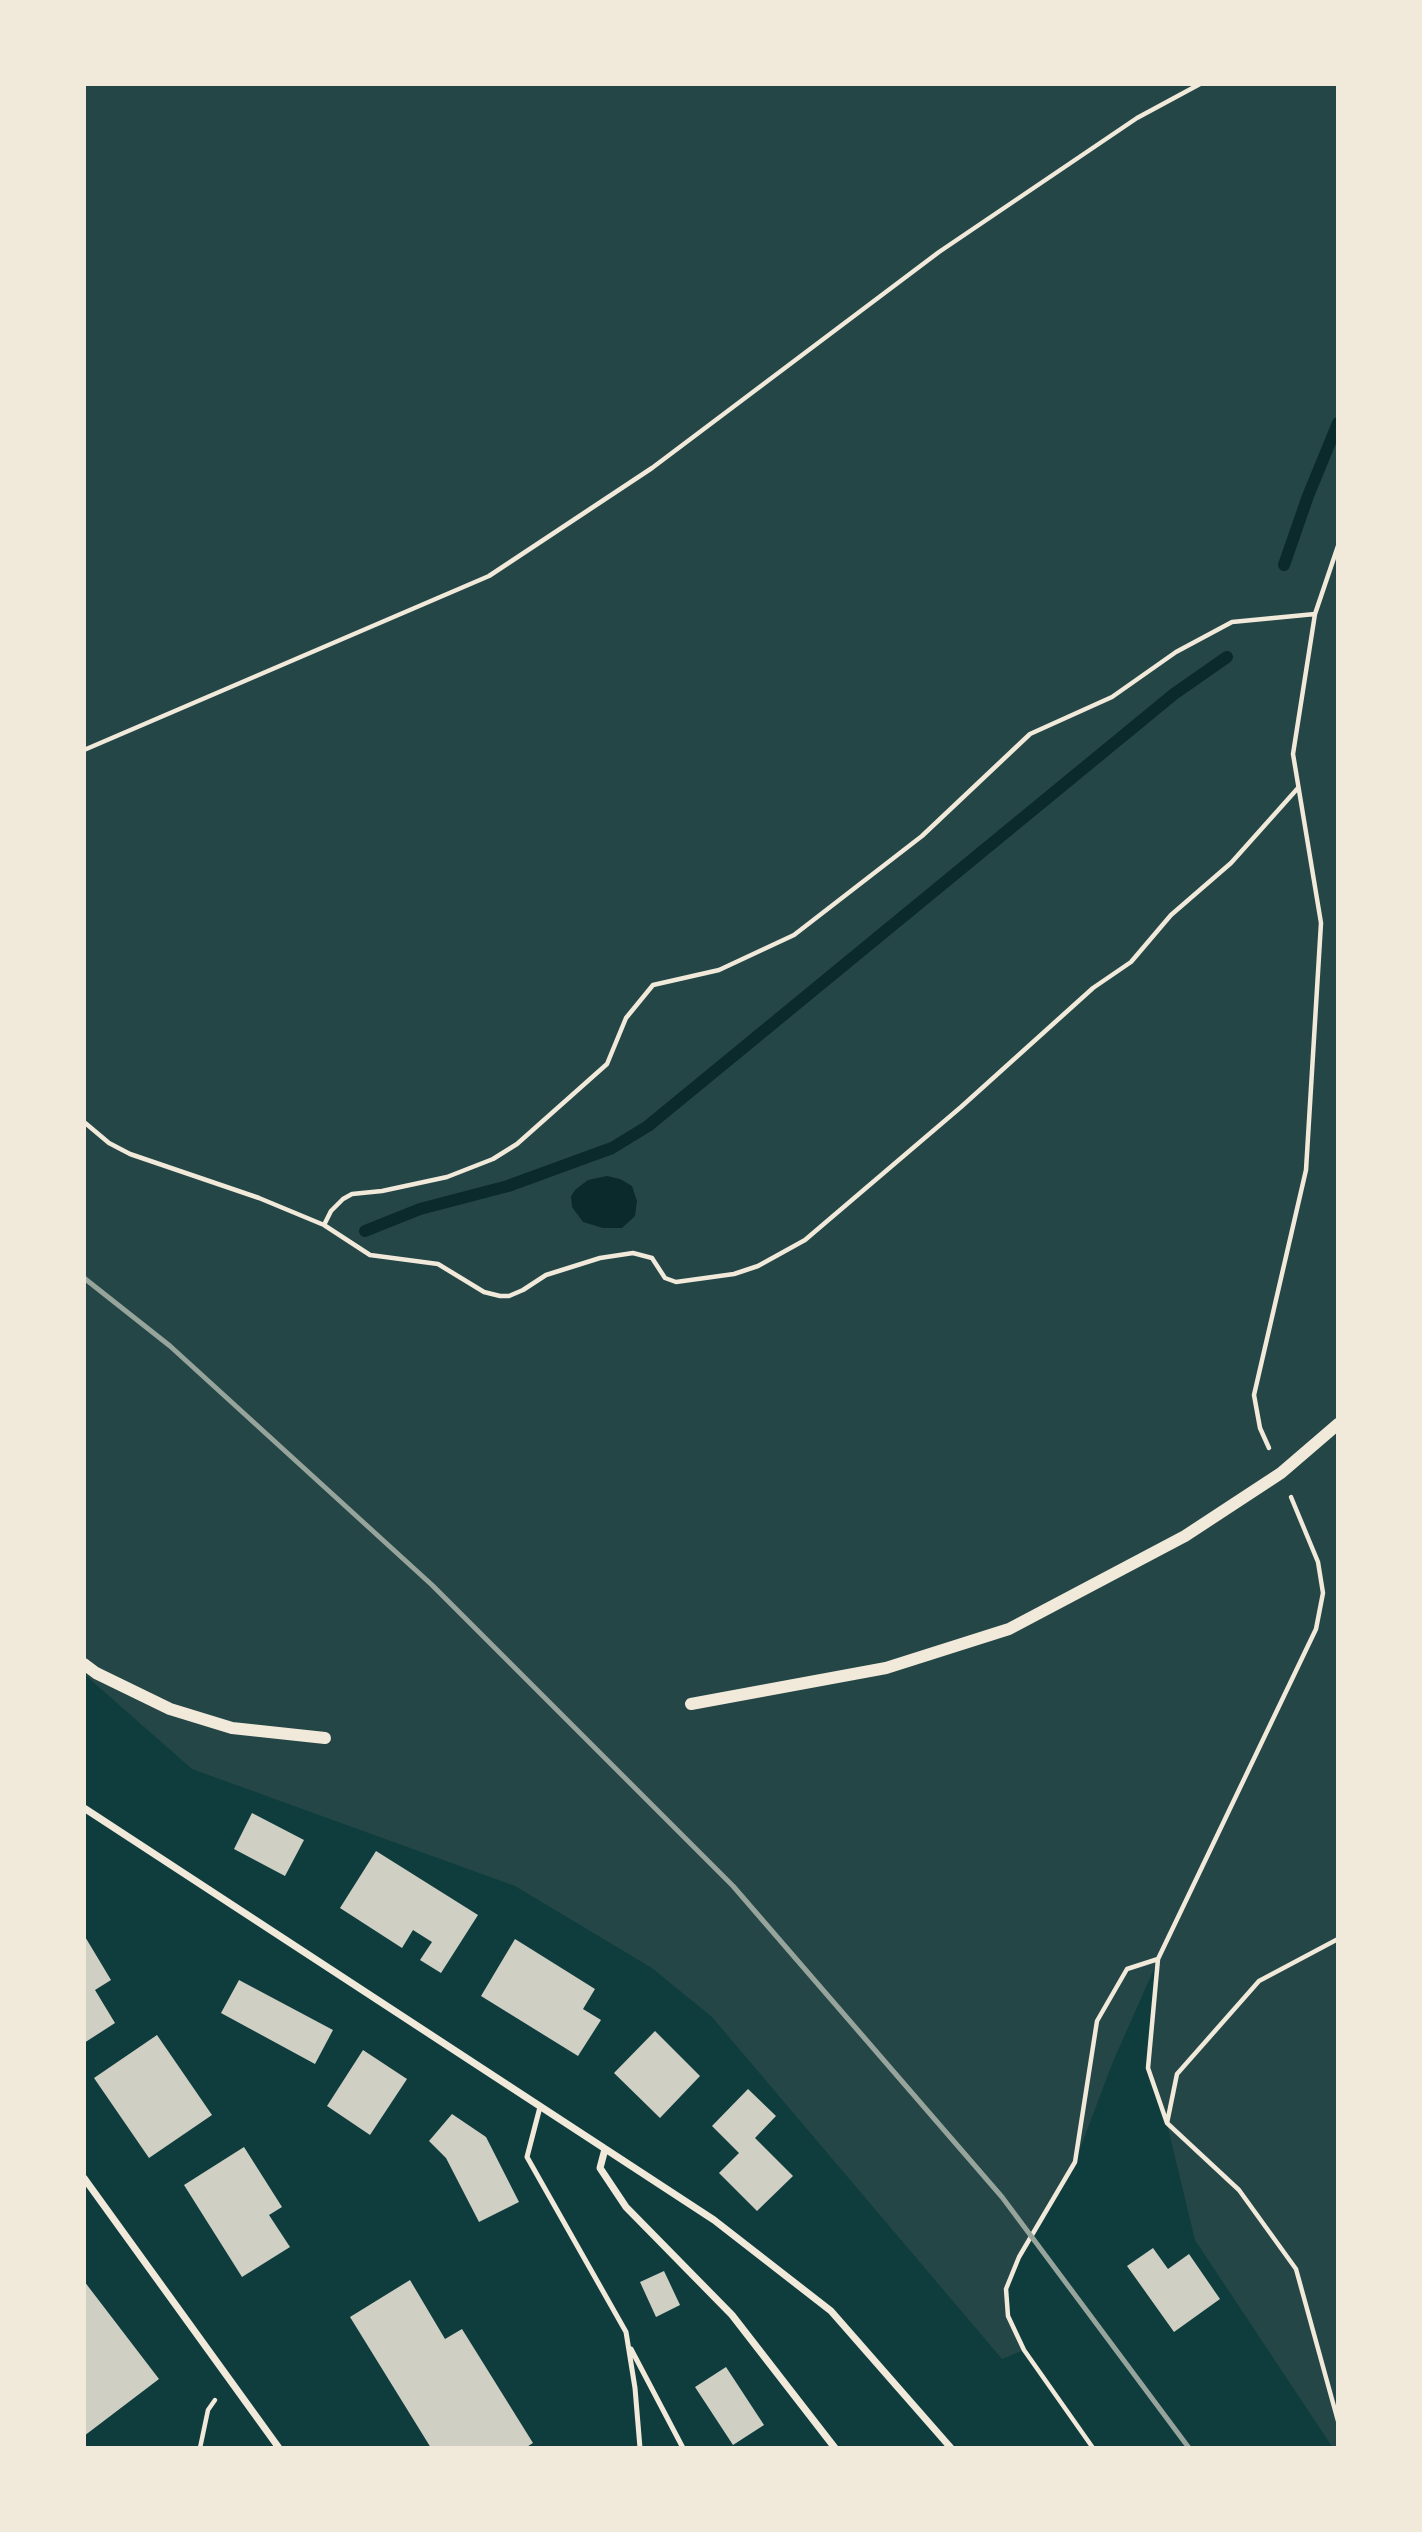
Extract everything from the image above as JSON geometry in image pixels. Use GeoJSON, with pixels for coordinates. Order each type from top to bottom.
{"type":"FeatureCollection","features":[{"type":"Feature","properties":{"kind":"street"},"geometry":{"type":"LineString","coordinates":[[691,1704],[886,1668],[1009,1629],[1185,1536],[1281,1474],[1338,1424]]}},
{"type":"Feature","properties":{"kind":"street"},"geometry":{"type":"LineString","coordinates":[[84,1664],[96,1673],[183,1713],[232,1728],[324,1738]]}},
{"type":"Feature","properties":{"kind":"street"},"geometry":{"type":"LineString","coordinates":[[84,1808],[714,2220],[831,2311],[951,2448]]}},
{"type":"Feature","properties":{"kind":"street"},"geometry":{"type":"LineString","coordinates":[[605,2149],[600,2168],[626,2207],[732,2315],[835,2448]]}},
{"type":"Feature","properties":{"kind":"street"},"geometry":{"type":"LineString","coordinates":[[84,2178],[279,2448]]}},
{"type":"Feature","properties":{"kind":"lane"},"geometry":{"type":"LineString","coordinates":[[540,2107],[527,2158],[626,2332],[635,2388],[640,2448]]}},
{"type":"Feature","properties":{"kind":"lane"},"geometry":{"type":"LineString","coordinates":[[628,2343],[683,2448]]}},
{"type":"Feature","properties":{"kind":"path"},"geometry":{"type":"LineString","coordinates":[[84,750],[489,576],[652,468],[939,252],[1137,118],[1200,84]]}},
{"type":"Feature","properties":{"kind":"path"},"geometry":{"type":"LineString","coordinates":[[1338,546],[1315,614],[1293,754],[1321,923],[1306,1170],[1254,1395],[1260,1427],[1318,1562],[1323,1593],[1316,1629],[1158,1959],[1148,2068],[1167,2123],[1239,2190],[1296,2269],[1338,2421]]}},
{"type":"Feature","properties":{"kind":"path"},"geometry":{"type":"LineString","coordinates":[[324,1225],[331,1211],[352,1194],[382,1191],[447,1177],[493,1159],[517,1144],[607,1064],[626,1017],[653,985],[719,970],[794,936],[922,836],[1030,734],[1112,697],[1176,652],[1232,622],[1315,614]]}},
{"type":"Feature","properties":{"kind":"path"},"geometry":{"type":"LineString","coordinates":[[84,1122],[109,1143],[130,1153],[260,1198],[324,1225],[370,1255],[438,1264],[484,1292],[500,1296],[509,1296],[523,1290],[546,1275],[600,1258],[633,1253],[652,1258],[665,1278],[676,1282],[734,1274],[758,1266],[806,1240],[961,1108],[1093,988],[1131,962],[1171,915],[1231,863],[1299,788]]}},
{"type":"Feature","properties":{"kind":"path"},"geometry":{"type":"LineString","coordinates":[[1167,2123],[1177,2074],[1259,1981],[1338,1939]]}},
{"type":"Feature","properties":{"kind":"path"},"geometry":{"type":"LineString","coordinates":[[1093,2448],[1024,2350],[1008,2316],[1006,2289],[1019,2257],[1075,2162],[1097,2021],[1127,1969],[1158,1959]]}},
{"type":"Feature","properties":{"kind":"path"},"geometry":{"type":"LineString","coordinates":[[200,2448],[208,2410],[230,2381]]}},
{"type":"Feature","properties":{"kind":"shaded area"},"geometry":{"type":"Polygon","coordinates":[[[84,84],[1338,84],[1338,2448],[1333,2448],[1195,2240],[1167,2124],[1148,2068],[1157,1962],[1112,2064],[1075,2162],[1019,2257],[1006,2289],[1008,2316],[1024,2350],[1002,2359],[712,2017],[652,1968],[515,1886],[192,1769],[84,1674],[84,84]]]}},
{"type":"Feature","properties":{"kind":"shaded area"},"geometry":{"type":"Polygon","coordinates":[[[607,1176],[632,1186],[637,1201],[635,1216],[622,1228],[603,1228],[583,1222],[572,1207],[571,1196],[576,1189],[588,1180],[607,1176]]]}},
{"type":"Feature","properties":{"kind":"building"},"geometry":{"type":"Polygon","coordinates":[[[252,1813],[304,1840],[285,1876],[234,1849],[252,1813]]]}},
{"type":"Feature","properties":{"kind":"building"},"geometry":{"type":"Polygon","coordinates":[[[376,1851],[478,1915],[441,1973],[420,1960],[432,1942],[413,1930],[402,1948],[340,1908],[376,1851]]]}},
{"type":"Feature","properties":{"kind":"building"},"geometry":{"type":"Polygon","coordinates":[[[84,1935],[111,1980],[95,1990],[115,2023],[84,2043],[84,1935]]]}},
{"type":"Feature","properties":{"kind":"building"},"geometry":{"type":"Polygon","coordinates":[[[515,1939],[595,1989],[583,2009],[601,2020],[578,2056],[481,1996],[515,1939]]]}},
{"type":"Feature","properties":{"kind":"building"},"geometry":{"type":"Polygon","coordinates":[[[239,1980],[333,2030],[315,2064],[221,2013],[239,1980]]]}},
{"type":"Feature","properties":{"kind":"building"},"geometry":{"type":"Polygon","coordinates":[[[655,2031],[700,2076],[660,2118],[614,2073],[655,2031]]]}},
{"type":"Feature","properties":{"kind":"building"},"geometry":{"type":"Polygon","coordinates":[[[157,2035],[212,2115],[149,2158],[94,2078],[157,2035]]]}},
{"type":"Feature","properties":{"kind":"building"},"geometry":{"type":"Polygon","coordinates":[[[363,2050],[407,2079],[370,2135],[327,2106],[363,2050]]]}},
{"type":"Feature","properties":{"kind":"building"},"geometry":{"type":"Polygon","coordinates":[[[748,2089],[776,2116],[755,2138],[793,2176],[757,2211],[719,2173],[739,2153],[712,2126],[748,2089]]]}},
{"type":"Feature","properties":{"kind":"building"},"geometry":{"type":"Polygon","coordinates":[[[452,2114],[486,2137],[519,2202],[479,2222],[446,2158],[429,2141],[452,2114]]]}},
{"type":"Feature","properties":{"kind":"building"},"geometry":{"type":"Polygon","coordinates":[[[244,2147],[282,2207],[269,2215],[290,2247],[242,2277],[184,2185],[244,2147]]]}},
{"type":"Feature","properties":{"kind":"building"},"geometry":{"type":"Polygon","coordinates":[[[1153,2248],[1168,2269],[1189,2254],[1220,2299],[1174,2332],[1127,2266],[1153,2248]]]}},
{"type":"Feature","properties":{"kind":"building"},"geometry":{"type":"Polygon","coordinates":[[[664,2271],[680,2305],[656,2317],[640,2282],[664,2271]]]}},
{"type":"Feature","properties":{"kind":"building"},"geometry":{"type":"Polygon","coordinates":[[[410,2280],[445,2339],[462,2329],[533,2443],[525,2448],[431,2448],[350,2317],[410,2280]]]}},
{"type":"Feature","properties":{"kind":"building"},"geometry":{"type":"Polygon","coordinates":[[[84,2281],[159,2379],[84,2436],[84,2281]]]}},
{"type":"Feature","properties":{"kind":"building"},"geometry":{"type":"Polygon","coordinates":[[[726,2367],[764,2425],[733,2445],[695,2387],[726,2367]]]}},
{"type":"Feature","properties":{"kind":"waterway"},"geometry":{"type":"LineString","coordinates":[[1284,565],[1338,423]]}},
{"type":"Feature","properties":{"kind":"waterway"},"geometry":{"type":"LineString","coordinates":[[365,1231],[420,1209],[508,1186],[612,1148],[648,1126],[1174,694],[1227,657]]}},
{"type":"Feature","properties":{"kind":"railway"},"geometry":{"type":"LineString","coordinates":[[84,1278],[170,1346],[432,1585],[733,1886],[1002,2197],[1189,2448]]}}]}
